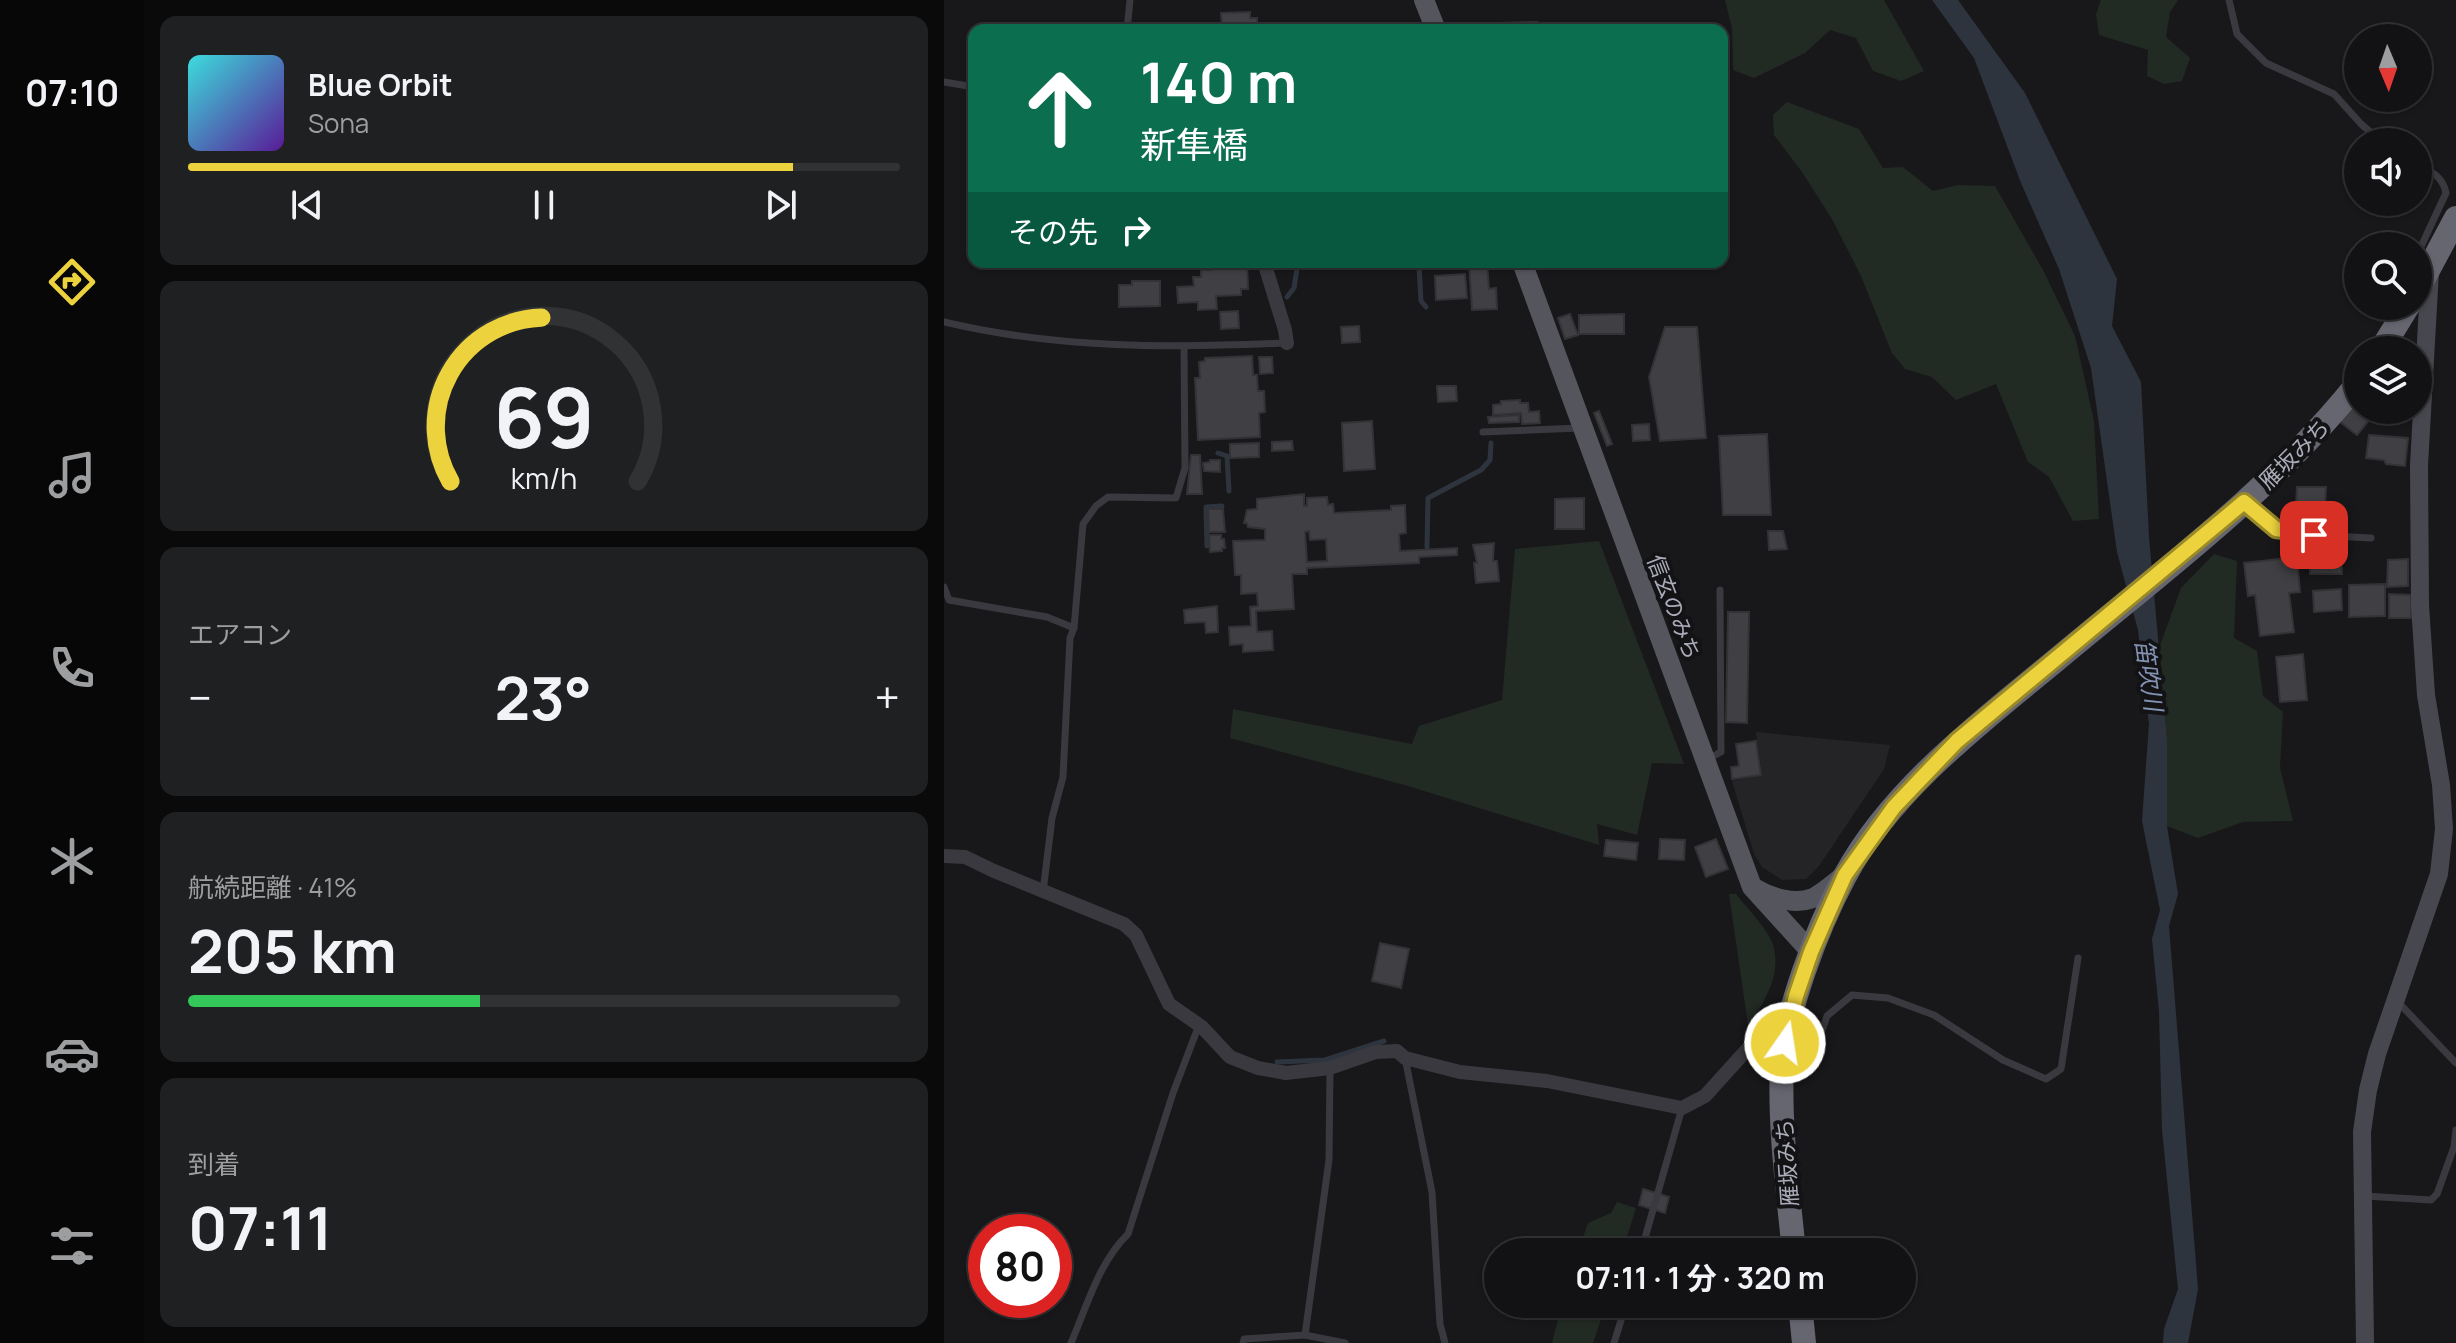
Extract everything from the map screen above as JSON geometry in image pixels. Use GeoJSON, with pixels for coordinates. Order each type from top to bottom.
{"type":"FeatureCollection","features":[{"type":"Feature","properties":{"kind":"highway"},"geometry":{"type":"LineString","coordinates":[[2432,258],[2456,218]]}},
{"type":"Feature","properties":{"kind":"highway","name":"雁坂みち"},"geometry":{"type":"LineString","coordinates":[[1793,1238],[1783,1110],[1785,1043],[1811,952],[1845,875],[1894,807],[1957,741],[2224,520],[2323,428],[2344,401]]}},
{"type":"Feature","properties":{"kind":"highway"},"geometry":{"type":"LineString","coordinates":[[1801,1318],[1804,1343]]}},
{"type":"Feature","properties":{"kind":"main road"},"geometry":{"type":"LineString","coordinates":[[1424,0],[1434,24]]}},
{"type":"Feature","properties":{"kind":"main road","name":"信玄のみち"},"geometry":{"type":"LineString","coordinates":[[1524,268],[1752,887],[1811,952]]}},
{"type":"Feature","properties":{"kind":"main road"},"geometry":{"type":"LineString","coordinates":[[1752,887],[1767,896],[1791,900],[1812,898],[1845,875]]}},
{"type":"Feature","properties":{"kind":"street"},"geometry":{"type":"LineString","coordinates":[[1266,268],[1287,343]]}},
{"type":"Feature","properties":{"kind":"street"},"geometry":{"type":"LineString","coordinates":[[2365,1343],[2362,1132],[2368,1090],[2377,1054],[2439,874],[2444,829],[2441,785],[2426,695],[2420,605],[2421,320]]}},
{"type":"Feature","properties":{"kind":"street"},"geometry":{"type":"LineString","coordinates":[[944,856],[965,857],[1124,924],[1136,935],[1169,1004],[1199,1025],[1230,1057],[1258,1068],[1286,1073],[1330,1068],[1376,1052],[1397,1051],[1405,1058],[1460,1072],[1547,1081],[1682,1108],[1705,1096],[1796,996]]}},
{"type":"Feature","properties":{"kind":"lane"},"geometry":{"type":"LineString","coordinates":[[1128,24],[1130,0]]}},
{"type":"Feature","properties":{"kind":"lane"},"geometry":{"type":"LineString","coordinates":[[2229,0],[2237,34],[2266,63],[2334,94],[2366,128]]}},
{"type":"Feature","properties":{"kind":"lane"},"geometry":{"type":"LineString","coordinates":[[944,82],[968,86]]}},
{"type":"Feature","properties":{"kind":"lane"},"geometry":{"type":"LineString","coordinates":[[2432,172],[2444,184],[2446,193],[2432,239]]}},
{"type":"Feature","properties":{"kind":"lane"},"geometry":{"type":"LineString","coordinates":[[944,322],[1045,340],[1184,347],[1287,343]]}},
{"type":"Feature","properties":{"kind":"lane"},"geometry":{"type":"LineString","coordinates":[[1043,892],[1052,818],[1063,777],[1070,638],[1074,628],[1083,524],[1096,506],[1108,497],[1176,498],[1185,468],[1184,347]]}},
{"type":"Feature","properties":{"kind":"lane"},"geometry":{"type":"LineString","coordinates":[[1483,432],[1582,428]]}},
{"type":"Feature","properties":{"kind":"lane"},"geometry":{"type":"LineString","coordinates":[[2244,502],[2276,529],[2371,538]]}},
{"type":"Feature","properties":{"kind":"lane"},"geometry":{"type":"LineString","coordinates":[[944,587],[949,600],[1047,617],[1074,628]]}},
{"type":"Feature","properties":{"kind":"lane"},"geometry":{"type":"LineString","coordinates":[[1707,760],[1721,752],[1720,590]]}},
{"type":"Feature","properties":{"kind":"lane"},"geometry":{"type":"LineString","coordinates":[[1785,1043],[1816,1049],[1827,1016],[1852,995],[1888,998],[1934,1015],[2003,1060],[2046,1079],[2061,1069],[2078,958]]}},
{"type":"Feature","properties":{"kind":"lane"},"geometry":{"type":"LineString","coordinates":[[2397,1001],[2456,1063]]}},
{"type":"Feature","properties":{"kind":"lane"},"geometry":{"type":"LineString","coordinates":[[1071,1343],[1101,1273],[1118,1243],[1128,1234],[1173,1093],[1199,1025]]}},
{"type":"Feature","properties":{"kind":"lane"},"geometry":{"type":"LineString","coordinates":[[1405,1058],[1432,1192],[1440,1324],[1445,1343]]}},
{"type":"Feature","properties":{"kind":"lane"},"geometry":{"type":"LineString","coordinates":[[1305,1335],[1329,1160],[1330,1068]]}},
{"type":"Feature","properties":{"kind":"lane"},"geometry":{"type":"LineString","coordinates":[[1645,1238],[1682,1108]]}},
{"type":"Feature","properties":{"kind":"lane"},"geometry":{"type":"LineString","coordinates":[[2362,1195],[2431,1200],[2437,1194],[2454,1147],[2456,1130]]}},
{"type":"Feature","properties":{"kind":"lane"},"geometry":{"type":"LineString","coordinates":[[1614,1343],[1622,1318]]}},
{"type":"Feature","properties":{"kind":"lane"},"geometry":{"type":"LineString","coordinates":[[1243,1343],[1244,1339],[1305,1335],[1345,1343]]}},
{"type":"Feature","properties":{"kind":"shaded area"},"geometry":{"type":"Polygon","coordinates":[[[1725,0],[1884,0],[1924,71],[1901,81],[1873,71],[1856,38],[1830,30],[1805,53],[1754,78],[1733,70],[1732,28],[1725,0]]]}},
{"type":"Feature","properties":{"kind":"shaded area"},"geometry":{"type":"Polygon","coordinates":[[[2101,0],[2178,0],[2170,12],[2166,37],[2190,58],[2182,81],[2164,84],[2147,76],[2148,50],[2099,35],[2096,14],[2101,0]]]}},
{"type":"Feature","properties":{"kind":"shaded area"},"geometry":{"type":"Polygon","coordinates":[[[1787,102],[1859,129],[1883,168],[1903,167],[1933,191],[1958,185],[1995,186],[2043,270],[2075,336],[2094,421],[2099,519],[2073,521],[2049,477],[2028,462],[1996,384],[1956,400],[1932,377],[1905,369],[1892,353],[1861,276],[1832,219],[1774,135],[1773,115],[1787,102]]]}},
{"type":"Feature","properties":{"kind":"shaded area"},"geometry":{"type":"Polygon","coordinates":[[[1599,541],[1684,764],[1652,763],[1637,835],[1597,824],[1599,845],[1408,786],[1230,738],[1233,709],[1412,744],[1419,726],[1502,700],[1515,549],[1599,541]]]}},
{"type":"Feature","properties":{"kind":"shaded area"},"geometry":{"type":"Polygon","coordinates":[[[2214,554],[2237,561],[2234,638],[2257,651],[2263,696],[2283,712],[2280,768],[2293,821],[2243,822],[2198,838],[2167,826],[2167,739],[2159,648],[2181,588],[2214,554]]]}},
{"type":"Feature","properties":{"kind":"shaded area"},"geometry":{"type":"Polygon","coordinates":[[[1756,732],[1890,745],[1884,769],[1819,866],[1806,879],[1782,880],[1762,867],[1754,854],[1732,781],[1762,775],[1756,732]]]}},
{"type":"Feature","properties":{"kind":"shaded area"},"geometry":{"type":"Polygon","coordinates":[[[1729,894],[1736,894],[1762,926],[1771,939],[1775,956],[1770,988],[1748,1025],[1729,894]]]}},
{"type":"Feature","properties":{"kind":"shaded area"},"geometry":{"type":"Polygon","coordinates":[[[1617,1202],[1636,1208],[1626,1238],[1583,1238],[1588,1223],[1611,1213],[1617,1202]]]}},
{"type":"Feature","properties":{"kind":"shaded area"},"geometry":{"type":"Polygon","coordinates":[[[1558,1318],[1601,1318],[1593,1343],[1552,1343],[1558,1318]]]}},
{"type":"Feature","properties":{"kind":"water","name":"笛吹川"},"geometry":{"type":"Polygon","coordinates":[[[1932,0],[1958,0],[2025,93],[2117,279],[2112,326],[2141,382],[2149,537],[2167,739],[2167,826],[2178,894],[2169,926],[2198,1289],[2188,1343],[2163,1343],[2164,1329],[2178,1289],[2162,1130],[2159,1011],[2152,939],[2160,910],[2142,821],[2149,724],[2138,630],[2117,552],[2091,368],[2059,269],[2021,183],[1974,58],[1932,0]]]}},
{"type":"Feature","properties":{"kind":"building"},"geometry":{"type":"Polygon","coordinates":[[[1250,12],[1250,18],[1257,18],[1257,24],[1222,24],[1221,13],[1250,12]]]}},
{"type":"Feature","properties":{"kind":"building"},"geometry":{"type":"Polygon","coordinates":[[[1537,22],[1537,24],[1464,24],[1537,22]]]}},
{"type":"Feature","properties":{"kind":"building"},"geometry":{"type":"Polygon","coordinates":[[[1247,268],[1248,289],[1241,289],[1241,295],[1216,296],[1217,309],[1198,310],[1198,302],[1178,303],[1177,287],[1194,286],[1193,277],[1201,277],[1201,270],[1247,268]]]}},
{"type":"Feature","properties":{"kind":"building"},"geometry":{"type":"Polygon","coordinates":[[[1469,268],[1487,268],[1489,289],[1496,288],[1497,309],[1472,310],[1469,268]]]}},
{"type":"Feature","properties":{"kind":"building"},"geometry":{"type":"Polygon","coordinates":[[[1465,274],[1467,298],[1436,300],[1435,276],[1465,274]]]}},
{"type":"Feature","properties":{"kind":"building"},"geometry":{"type":"Polygon","coordinates":[[[1132,281],[1160,281],[1160,306],[1119,307],[1119,285],[1132,285],[1132,281]]]}},
{"type":"Feature","properties":{"kind":"building"},"geometry":{"type":"Polygon","coordinates":[[[1238,311],[1239,328],[1221,329],[1220,312],[1238,311]]]}},
{"type":"Feature","properties":{"kind":"building"},"geometry":{"type":"Polygon","coordinates":[[[1570,314],[1578,335],[1565,339],[1558,318],[1570,314]]]}},
{"type":"Feature","properties":{"kind":"building"},"geometry":{"type":"Polygon","coordinates":[[[1624,314],[1624,334],[1579,334],[1579,315],[1624,314]]]}},
{"type":"Feature","properties":{"kind":"building"},"geometry":{"type":"Polygon","coordinates":[[[1359,326],[1360,342],[1342,343],[1341,327],[1359,326]]]}},
{"type":"Feature","properties":{"kind":"building"},"geometry":{"type":"Polygon","coordinates":[[[1665,327],[1697,327],[1706,438],[1660,441],[1649,377],[1665,327]]]}},
{"type":"Feature","properties":{"kind":"building"},"geometry":{"type":"Polygon","coordinates":[[[1252,356],[1258,391],[1264,391],[1265,412],[1259,413],[1260,437],[1198,440],[1195,378],[1200,378],[1199,362],[1205,361],[1205,358],[1252,356]]]}},
{"type":"Feature","properties":{"kind":"building"},"geometry":{"type":"Polygon","coordinates":[[[1259,357],[1272,357],[1273,373],[1260,374],[1259,357]]]}},
{"type":"Feature","properties":{"kind":"building"},"geometry":{"type":"Polygon","coordinates":[[[1437,386],[1456,386],[1457,401],[1438,402],[1437,386]]]}},
{"type":"Feature","properties":{"kind":"building"},"geometry":{"type":"Polygon","coordinates":[[[1520,400],[1520,403],[1528,403],[1529,412],[1539,411],[1540,423],[1522,424],[1521,413],[1493,415],[1493,405],[1501,404],[1501,401],[1520,400]]]}},
{"type":"Feature","properties":{"kind":"building"},"geometry":{"type":"Polygon","coordinates":[[[1599,411],[1612,444],[1607,446],[1594,413],[1599,411]]]}},
{"type":"Feature","properties":{"kind":"building"},"geometry":{"type":"Polygon","coordinates":[[[1519,415],[1519,422],[1489,423],[1488,417],[1519,415]]]}},
{"type":"Feature","properties":{"kind":"building"},"geometry":{"type":"Polygon","coordinates":[[[2344,415],[2344,424],[2366,424],[2357,435],[2339,421],[2344,415]]]}},
{"type":"Feature","properties":{"kind":"building"},"geometry":{"type":"Polygon","coordinates":[[[1372,421],[1375,469],[1344,471],[1342,423],[1372,421]]]}},
{"type":"Feature","properties":{"kind":"building"},"geometry":{"type":"Polygon","coordinates":[[[1649,424],[1650,440],[1633,441],[1632,425],[1649,424]]]}},
{"type":"Feature","properties":{"kind":"building"},"geometry":{"type":"Polygon","coordinates":[[[1767,434],[1771,515],[1723,515],[1719,436],[1767,434]]]}},
{"type":"Feature","properties":{"kind":"building"},"geometry":{"type":"Polygon","coordinates":[[[2369,435],[2408,438],[2405,466],[2366,458],[2369,435]]]}},
{"type":"Feature","properties":{"kind":"building"},"geometry":{"type":"Polygon","coordinates":[[[1292,441],[1293,450],[1272,451],[1272,442],[1292,441]]]}},
{"type":"Feature","properties":{"kind":"building"},"geometry":{"type":"Polygon","coordinates":[[[1259,443],[1259,457],[1230,458],[1230,444],[1259,443]]]}},
{"type":"Feature","properties":{"kind":"building"},"geometry":{"type":"Polygon","coordinates":[[[1191,455],[1200,455],[1202,494],[1187,494],[1191,455]]]}},
{"type":"Feature","properties":{"kind":"building"},"geometry":{"type":"Polygon","coordinates":[[[1220,460],[1220,472],[1204,471],[1203,463],[1220,460]]]}},
{"type":"Feature","properties":{"kind":"building"},"geometry":{"type":"Polygon","coordinates":[[[2297,487],[2326,487],[2325,507],[2296,506],[2297,487]]]}},
{"type":"Feature","properties":{"kind":"building"},"geometry":{"type":"Polygon","coordinates":[[[1304,494],[1304,506],[1307,506],[1307,498],[1327,497],[1328,505],[1333,504],[1334,513],[1391,510],[1391,506],[1405,505],[1406,533],[1399,534],[1400,551],[1457,548],[1457,555],[1419,557],[1419,563],[1307,568],[1307,574],[1292,574],[1294,609],[1256,611],[1257,632],[1272,631],[1273,650],[1243,652],[1243,644],[1230,645],[1229,627],[1251,626],[1250,607],[1258,606],[1257,593],[1241,594],[1241,575],[1235,575],[1233,541],[1265,540],[1265,529],[1248,527],[1244,523],[1247,510],[1257,509],[1257,499],[1304,494]],[[1309,531],[1305,532],[1307,562],[1327,561],[1326,539],[1310,540],[1309,531]]]}},
{"type":"Feature","properties":{"kind":"building"},"geometry":{"type":"Polygon","coordinates":[[[1584,498],[1584,529],[1555,529],[1555,499],[1584,498]]]}},
{"type":"Feature","properties":{"kind":"building"},"geometry":{"type":"Polygon","coordinates":[[[1208,509],[1223,509],[1225,532],[1209,532],[1208,509]]]}},
{"type":"Feature","properties":{"kind":"building"},"geometry":{"type":"Polygon","coordinates":[[[1768,531],[1783,531],[1787,549],[1769,550],[1768,531]]]}},
{"type":"Feature","properties":{"kind":"building"},"geometry":{"type":"Polygon","coordinates":[[[1209,535],[1221,535],[1225,548],[1222,551],[1210,552],[1209,535]]]}},
{"type":"Feature","properties":{"kind":"building"},"geometry":{"type":"Polygon","coordinates":[[[1494,543],[1493,561],[1497,561],[1499,581],[1476,583],[1474,563],[1477,563],[1473,545],[1494,543]]]}},
{"type":"Feature","properties":{"kind":"building"},"geometry":{"type":"Polygon","coordinates":[[[2310,549],[2341,549],[2342,574],[2310,574],[2310,549]]]}},
{"type":"Feature","properties":{"kind":"building"},"geometry":{"type":"Polygon","coordinates":[[[2297,557],[2300,592],[2289,593],[2294,632],[2260,636],[2255,595],[2248,596],[2244,563],[2297,557]]]}},
{"type":"Feature","properties":{"kind":"building"},"geometry":{"type":"Polygon","coordinates":[[[2408,559],[2408,586],[2387,587],[2388,560],[2408,559]]]}},
{"type":"Feature","properties":{"kind":"building"},"geometry":{"type":"Polygon","coordinates":[[[2385,584],[2385,616],[2349,617],[2349,585],[2385,584]]]}},
{"type":"Feature","properties":{"kind":"building"},"geometry":{"type":"Polygon","coordinates":[[[2341,589],[2342,610],[2314,612],[2313,591],[2341,589]]]}},
{"type":"Feature","properties":{"kind":"building"},"geometry":{"type":"Polygon","coordinates":[[[2389,594],[2411,595],[2411,618],[2389,618],[2389,594]]]}},
{"type":"Feature","properties":{"kind":"building"},"geometry":{"type":"Polygon","coordinates":[[[1217,606],[1218,632],[1206,633],[1205,622],[1185,623],[1184,610],[1217,606]]]}},
{"type":"Feature","properties":{"kind":"building"},"geometry":{"type":"Polygon","coordinates":[[[1728,612],[1749,612],[1747,723],[1726,722],[1728,612]]]}},
{"type":"Feature","properties":{"kind":"building"},"geometry":{"type":"Polygon","coordinates":[[[2303,654],[2307,700],[2280,702],[2276,657],[2303,654]]]}},
{"type":"Feature","properties":{"kind":"building"},"geometry":{"type":"Polygon","coordinates":[[[1756,741],[1761,775],[1732,779],[1731,767],[1739,766],[1736,744],[1756,741]]]}},
{"type":"Feature","properties":{"kind":"building"},"geometry":{"type":"Polygon","coordinates":[[[1660,839],[1685,840],[1684,860],[1659,859],[1660,839]]]}},
{"type":"Feature","properties":{"kind":"building"},"geometry":{"type":"Polygon","coordinates":[[[1716,839],[1728,869],[1706,877],[1695,847],[1716,839]]]}},
{"type":"Feature","properties":{"kind":"building"},"geometry":{"type":"Polygon","coordinates":[[[1606,840],[1638,843],[1636,860],[1604,856],[1606,840]]]}},
{"type":"Feature","properties":{"kind":"building"},"geometry":{"type":"Polygon","coordinates":[[[1380,943],[1409,949],[1401,988],[1372,981],[1380,943]]]}},
{"type":"Feature","properties":{"kind":"building"},"geometry":{"type":"Polygon","coordinates":[[[1643,1189],[1669,1197],[1665,1213],[1639,1205],[1643,1189]]]}},
{"type":"Feature","properties":{"kind":"waterway"},"geometry":{"type":"LineString","coordinates":[[1287,297],[1294,288],[1297,268]]}},
{"type":"Feature","properties":{"kind":"waterway"},"geometry":{"type":"LineString","coordinates":[[1419,268],[1421,301],[1426,307]]}},
{"type":"Feature","properties":{"kind":"waterway"},"geometry":{"type":"LineString","coordinates":[[1427,547],[1428,498],[1481,470],[1490,460],[1491,443]]}},
{"type":"Feature","properties":{"kind":"waterway"},"geometry":{"type":"LineString","coordinates":[[1218,453],[1227,456],[1229,491]]}},
{"type":"Feature","properties":{"kind":"waterway"},"geometry":{"type":"LineString","coordinates":[[1207,546],[1206,507],[1222,506]]}},
{"type":"Feature","properties":{"kind":"waterway"},"geometry":{"type":"LineString","coordinates":[[1277,1062],[1325,1060],[1384,1041]]}},
{"type":"Feature","properties":{"kind":"route"},"geometry":{"type":"LineString","coordinates":[[1785,1043],[1811,952],[1845,875],[1894,807],[1957,741],[2244,502],[2276,529],[2314,535]]}}]}
